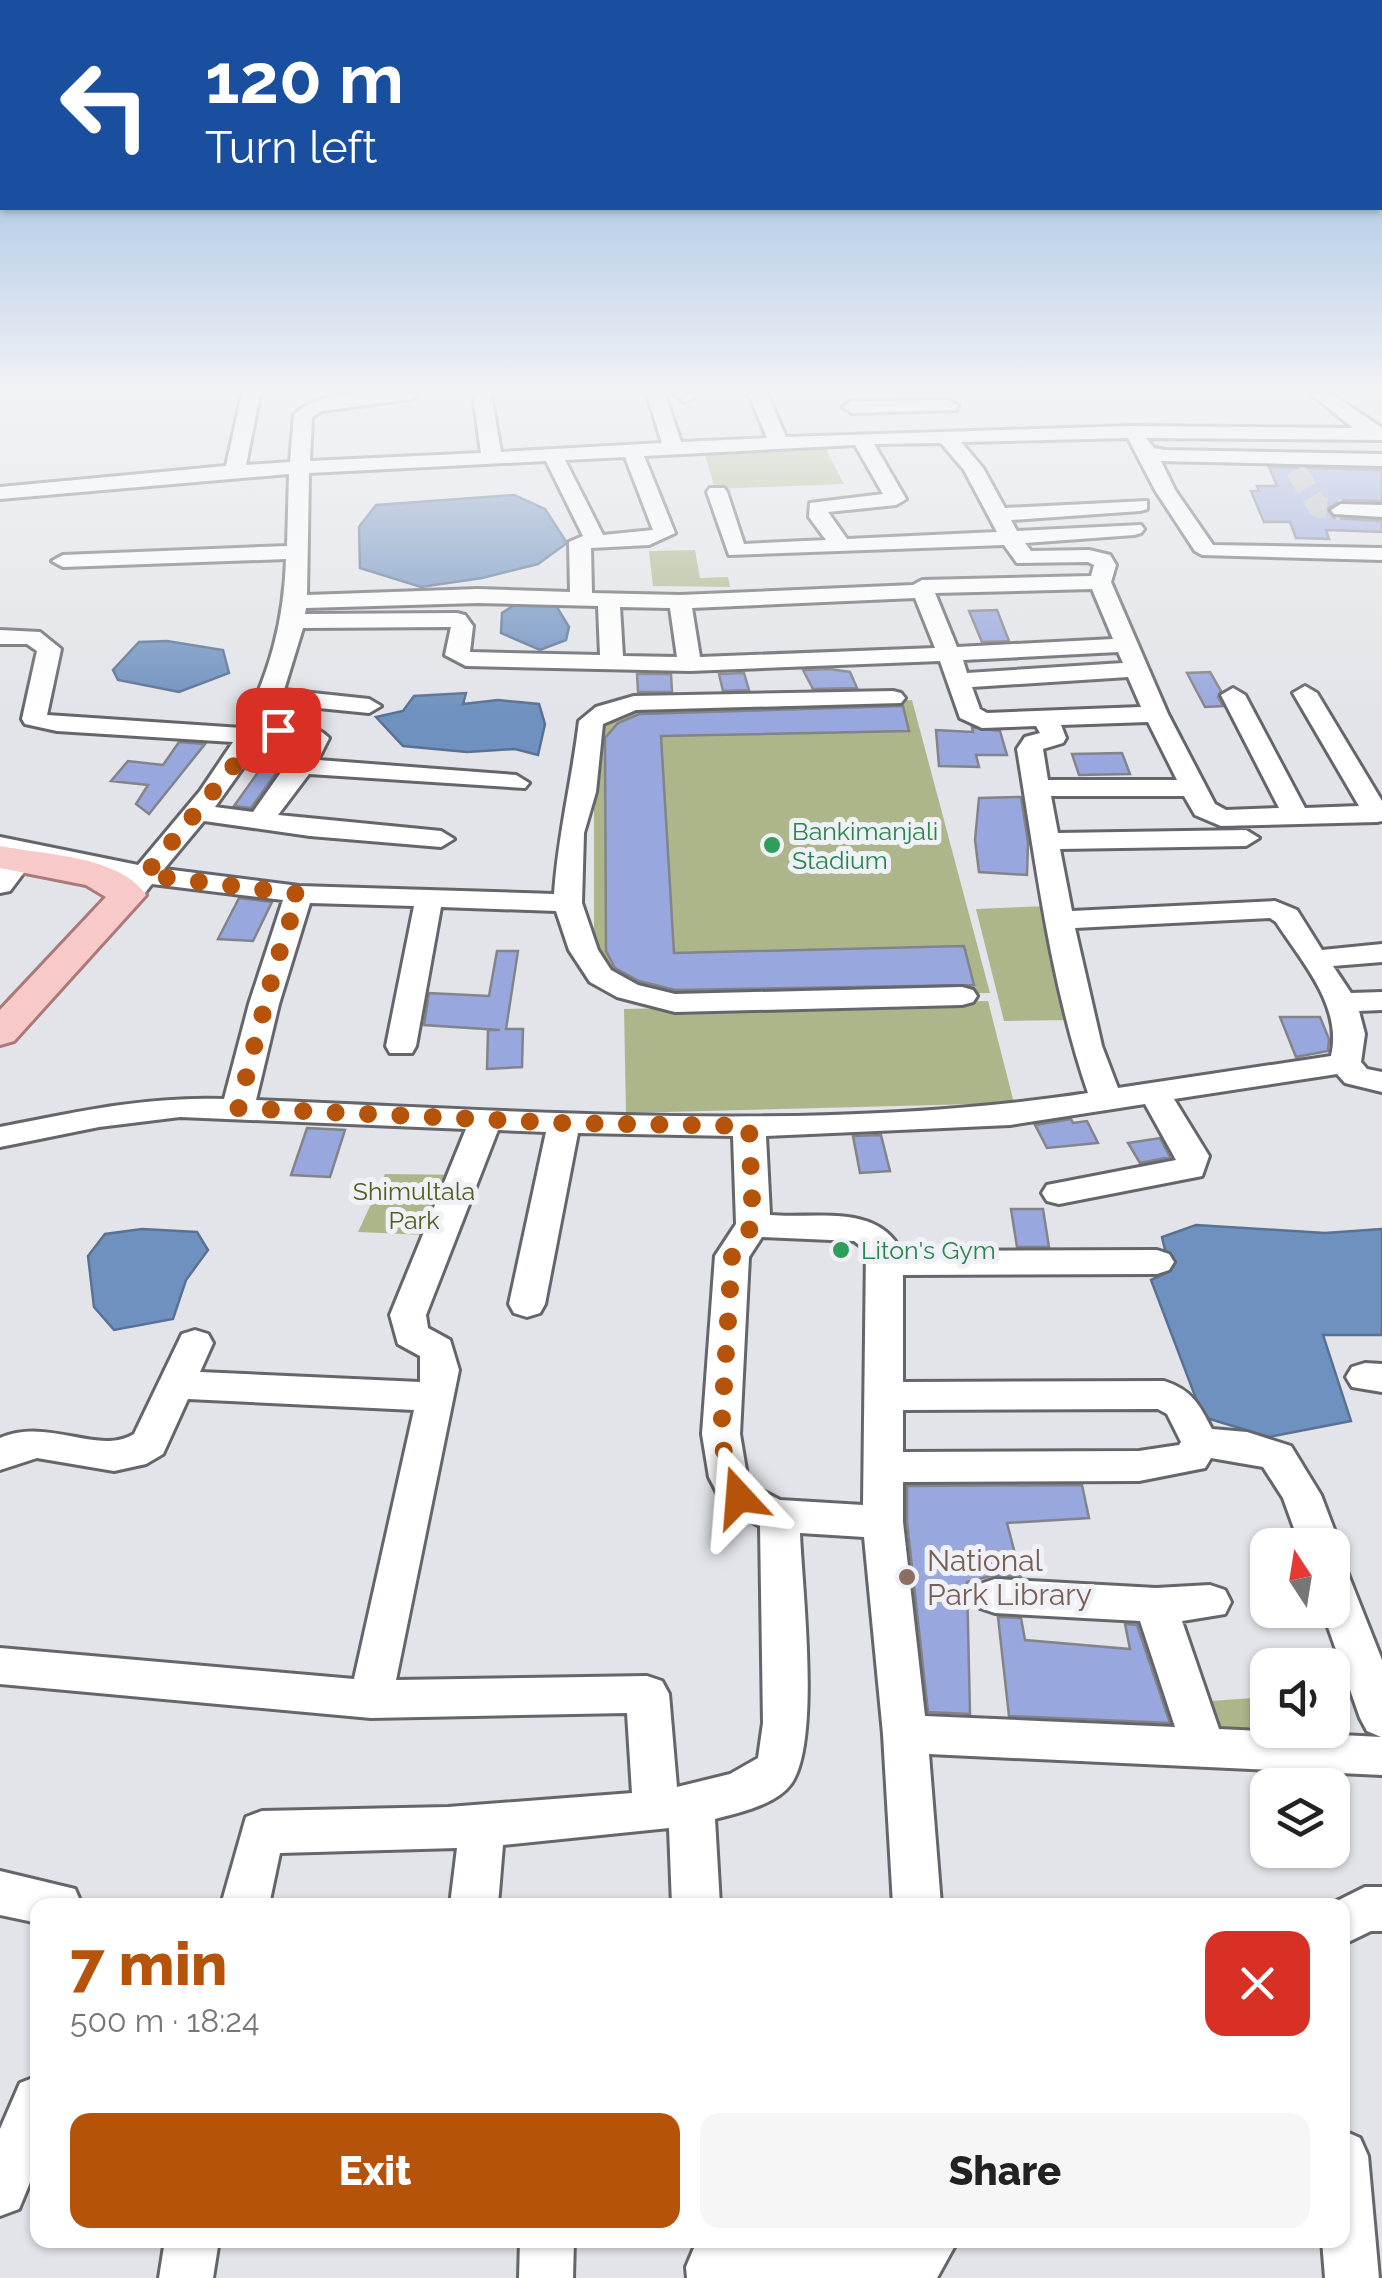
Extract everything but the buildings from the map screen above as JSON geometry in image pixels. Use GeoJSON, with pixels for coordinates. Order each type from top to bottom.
{"type":"FeatureCollection","features":[{"type":"Feature","properties":{"kind":"main road"},"geometry":{"type":"LineString","coordinates":[[0,1033],[136,885],[81,873],[3,864]]}},
{"type":"Feature","properties":{"kind":"street"},"geometry":{"type":"LineString","coordinates":[[136,885],[197,812],[255,733],[271,696],[294,612],[298,500]]}},
{"type":"Feature","properties":{"kind":"street"},"geometry":{"type":"LineString","coordinates":[[576,500],[595,539]]}},
{"type":"Feature","properties":{"kind":"street"},"geometry":{"type":"LineString","coordinates":[[581,598],[578,544],[595,539],[649,539],[665,533],[652,500]]}},
{"type":"Feature","properties":{"kind":"street"},"geometry":{"type":"LineString","coordinates":[[720,500],[736,551],[841,546],[916,571],[1004,527],[1140,505]]}},
{"type":"Feature","properties":{"kind":"street"},"geometry":{"type":"LineString","coordinates":[[841,546],[816,508],[884,500]]}},
{"type":"Feature","properties":{"kind":"street"},"geometry":{"type":"LineString","coordinates":[[990,500],[1025,558],[1098,558],[1105,564],[1100,582],[1156,714],[1204,809],[1212,817],[1380,820]]}},
{"type":"Feature","properties":{"kind":"street"},"geometry":{"type":"LineString","coordinates":[[1172,500],[1202,547],[1209,551],[1382,554]]}},
{"type":"Feature","properties":{"kind":"street"},"geometry":{"type":"LineString","coordinates":[[1341,510],[1382,511]]}},
{"type":"Feature","properties":{"kind":"street"},"geometry":{"type":"LineString","coordinates":[[1004,527],[1134,529]]}},
{"type":"Feature","properties":{"kind":"street"},"geometry":{"type":"LineString","coordinates":[[63,561],[296,552]]}},
{"type":"Feature","properties":{"kind":"street"},"geometry":{"type":"LineString","coordinates":[[916,571],[972,718],[994,722],[1156,714]]}},
{"type":"Feature","properties":{"kind":"street"},"geometry":{"type":"LineString","coordinates":[[294,612],[478,596],[680,602],[916,571],[1100,582]]}},
{"type":"Feature","properties":{"kind":"street"},"geometry":{"type":"LineString","coordinates":[[608,601],[612,663]]}},
{"type":"Feature","properties":{"kind":"street"},"geometry":{"type":"LineString","coordinates":[[680,602],[690,664]]}},
{"type":"Feature","properties":{"kind":"street"},"geometry":{"type":"LineString","coordinates":[[294,612],[458,620],[462,626],[457,655],[466,659],[690,664],[1129,645]]}},
{"type":"Feature","properties":{"kind":"street"},"geometry":{"type":"LineString","coordinates":[[0,637],[32,637],[49,649],[34,718],[57,724],[315,735],[317,738],[302,766],[260,821]]}},
{"type":"Feature","properties":{"kind":"street"},"geometry":{"type":"LineString","coordinates":[[959,680],[1138,669]]}},
{"type":"Feature","properties":{"kind":"street"},"geometry":{"type":"LineString","coordinates":[[1305,693],[1380,820]]}},
{"type":"Feature","properties":{"kind":"street"},"geometry":{"type":"LineString","coordinates":[[1233,695],[1296,817]]}},
{"type":"Feature","properties":{"kind":"street"},"geometry":{"type":"LineString","coordinates":[[271,696],[369,706]]}},
{"type":"Feature","properties":{"kind":"street"},"geometry":{"type":"LineString","coordinates":[[893,698],[634,704],[605,712],[591,721],[583,792],[571,833],[568,903],[586,961],[610,986],[630,994],[676,1003],[962,996]]}},
{"type":"Feature","properties":{"kind":"street"},"geometry":{"type":"LineString","coordinates":[[1046,720],[1054,738],[1034,742],[1030,749],[1040,788],[1058,920],[1087,1046],[1106,1102]]}},
{"type":"Feature","properties":{"kind":"street"},"geometry":{"type":"LineString","coordinates":[[302,766],[516,783]]}},
{"type":"Feature","properties":{"kind":"street"},"geometry":{"type":"LineString","coordinates":[[1040,788],[1195,788]]}},
{"type":"Feature","properties":{"kind":"street"},"geometry":{"type":"LineString","coordinates":[[197,812],[441,839]]}},
{"type":"Feature","properties":{"kind":"street"},"geometry":{"type":"LineString","coordinates":[[1046,841],[1380,820]]}},
{"type":"Feature","properties":{"kind":"street"},"geometry":{"type":"LineString","coordinates":[[3,864],[136,885],[568,903]]}},
{"type":"Feature","properties":{"kind":"street"},"geometry":{"type":"LineString","coordinates":[[238,1108],[272,976],[299,894]]}},
{"type":"Feature","properties":{"kind":"street"},"geometry":{"type":"LineString","coordinates":[[401,1046],[429,899]]}},
{"type":"Feature","properties":{"kind":"street"},"geometry":{"type":"LineString","coordinates":[[1058,920],[1275,909],[1283,912],[1342,1002],[1352,1034],[1345,1063]]}},
{"type":"Feature","properties":{"kind":"street"},"geometry":{"type":"LineString","coordinates":[[1314,959],[1382,953]]}},
{"type":"Feature","properties":{"kind":"street"},"geometry":{"type":"LineString","coordinates":[[1342,1002],[1382,1001]]}},
{"type":"Feature","properties":{"kind":"street"},"geometry":{"type":"LineString","coordinates":[[0,1138],[157,1109],[238,1108],[564,1123],[749,1126],[1010,1115],[1345,1063]]}},
{"type":"Feature","properties":{"kind":"street"},"geometry":{"type":"LineString","coordinates":[[1345,1063],[1356,1076],[1382,1082]]}},
{"type":"Feature","properties":{"kind":"street"},"geometry":{"type":"LineString","coordinates":[[1059,1194],[1190,1168],[1194,1156],[1155,1095]]}},
{"type":"Feature","properties":{"kind":"street"},"geometry":{"type":"LineString","coordinates":[[371,1699],[441,1361],[437,1349],[411,1335],[408,1316],[486,1120]]}},
{"type":"Feature","properties":{"kind":"street"},"geometry":{"type":"LineString","coordinates":[[528,1304],[564,1123]]}},
{"type":"Feature","properties":{"kind":"street"},"geometry":{"type":"LineString","coordinates":[[749,1126],[753,1224],[732,1256],[721,1434],[728,1477],[739,1497],[780,1516],[882,1522]]}},
{"type":"Feature","properties":{"kind":"street"},"geometry":{"type":"LineString","coordinates":[[753,1224],[856,1228],[876,1240],[885,1253],[882,1522],[917,1898]]}},
{"type":"Feature","properties":{"kind":"street"},"geometry":{"type":"LineString","coordinates":[[886,1263],[1156,1262]]}},
{"type":"Feature","properties":{"kind":"street"},"geometry":{"type":"LineString","coordinates":[[0,1454],[13,1445],[44,1442],[130,1456],[149,1444],[195,1343]]}},
{"type":"Feature","properties":{"kind":"street"},"geometry":{"type":"LineString","coordinates":[[175,1386],[434,1397]]}},
{"type":"Feature","properties":{"kind":"street"},"geometry":{"type":"LineString","coordinates":[[884,1396],[1164,1395],[1181,1405],[1200,1442]]}},
{"type":"Feature","properties":{"kind":"street"},"geometry":{"type":"LineString","coordinates":[[883,1466],[1139,1466],[1190,1458],[1200,1442]]}},
{"type":"Feature","properties":{"kind":"street"},"geometry":{"type":"LineString","coordinates":[[1200,1442],[1248,1447],[1278,1456],[1302,1495],[1314,1528]]}},
{"type":"Feature","properties":{"kind":"street"},"geometry":{"type":"LineString","coordinates":[[247,1898],[262,1832],[482,1827],[673,1807],[744,1790],[772,1774],[781,1753],[785,1723],[780,1516]]}},
{"type":"Feature","properties":{"kind":"street"},"geometry":{"type":"LineString","coordinates":[[995,1596],[1031,1595],[1156,1605],[1210,1602]]}},
{"type":"Feature","properties":{"kind":"street"},"geometry":{"type":"LineString","coordinates":[[1156,1605],[1203,1748]]}},
{"type":"Feature","properties":{"kind":"street"},"geometry":{"type":"LineString","coordinates":[[1349,1628],[1382,1718]]}},
{"type":"Feature","properties":{"kind":"street"},"geometry":{"type":"LineString","coordinates":[[0,1666],[371,1699],[647,1694],[694,1898]]}},
{"type":"Feature","properties":{"kind":"street"},"geometry":{"type":"LineString","coordinates":[[905,1734],[1382,1756]]}},
{"type":"Feature","properties":{"kind":"street"},"geometry":{"type":"LineString","coordinates":[[475,1898],[482,1827]]}},
{"type":"Feature","properties":{"kind":"street"},"geometry":{"type":"LineString","coordinates":[[0,1893],[30,1899]]}},
{"type":"Feature","properties":{"kind":"street"},"geometry":{"type":"LineString","coordinates":[[1350,1919],[1365,1909],[1382,1908]]}},
{"type":"Feature","properties":{"kind":"street"},"geometry":{"type":"LineString","coordinates":[[0,2190],[30,2119]]}},
{"type":"Feature","properties":{"kind":"street"},"geometry":{"type":"LineString","coordinates":[[186,2278],[191,2248]]}},
{"type":"Feature","properties":{"kind":"street"},"geometry":{"type":"LineString","coordinates":[[546,2278],[547,2248]]}},
{"type":"Feature","properties":{"kind":"street"},"geometry":{"type":"LineString","coordinates":[[713,2262],[882,2268],[920,2258],[926,2248]]}},
{"type":"Feature","properties":{"kind":"street"},"geometry":{"type":"LineString","coordinates":[[1350,2248],[1352,2278]]}},
{"type":"Feature","properties":{"kind":"green space"},"geometry":{"type":"Polygon","coordinates":[[[695,550],[700,578],[728,577],[730,587],[653,586],[649,551],[695,550]]]}},
{"type":"Feature","properties":{"kind":"green space","name":"Bankimanjali Stadium"},"geometry":{"type":"Polygon","coordinates":[[[912,700],[990,993],[677,1000],[631,991],[594,953],[594,737],[606,724],[627,712],[652,705],[912,700]]]}},
{"type":"Feature","properties":{"kind":"green space"},"geometry":{"type":"Polygon","coordinates":[[[1048,906],[1073,1020],[1004,1021],[976,909],[1048,906]]]}},
{"type":"Feature","properties":{"kind":"green space"},"geometry":{"type":"Polygon","coordinates":[[[988,1001],[1014,1103],[626,1113],[624,1009],[988,1001]]]}},
{"type":"Feature","properties":{"kind":"green space","name":"Shimultala Park"},"geometry":{"type":"Polygon","coordinates":[[[385,1174],[469,1175],[449,1236],[358,1232],[385,1174]]]}},
{"type":"Feature","properties":{"kind":"green space"},"geometry":{"type":"Polygon","coordinates":[[[1250,1698],[1250,1741],[1211,1739],[1197,1702],[1250,1698]]]}},
{"type":"Feature","properties":{"kind":"water"},"geometry":{"type":"Polygon","coordinates":[[[526,500],[545,509],[567,543],[538,564],[421,587],[360,568],[359,527],[376,505],[526,500]]]}},
{"type":"Feature","properties":{"kind":"water"},"geometry":{"type":"Polygon","coordinates":[[[555,604],[569,627],[566,640],[540,650],[501,633],[502,613],[514,605],[555,604]]]}},
{"type":"Feature","properties":{"kind":"water"},"geometry":{"type":"Polygon","coordinates":[[[167,641],[223,650],[229,673],[179,692],[118,680],[113,670],[139,642],[167,641]]]}},
{"type":"Feature","properties":{"kind":"water"},"geometry":{"type":"Polygon","coordinates":[[[466,693],[463,704],[498,700],[539,704],[545,724],[538,755],[515,749],[467,752],[403,746],[376,717],[403,711],[414,696],[466,693]]]}},
{"type":"Feature","properties":{"kind":"water"},"geometry":{"type":"Polygon","coordinates":[[[1196,1225],[1325,1233],[1382,1229],[1382,1335],[1323,1335],[1351,1421],[1269,1437],[1203,1417],[1151,1280],[1170,1271],[1162,1237],[1196,1225]]]}},
{"type":"Feature","properties":{"kind":"water"},"geometry":{"type":"Polygon","coordinates":[[[142,1229],[197,1232],[208,1250],[186,1280],[173,1319],[114,1330],[94,1307],[88,1256],[105,1234],[142,1229]]]}},
{"type":"Feature","properties":{"kind":"tunnel"},"geometry":{"type":"LineString","coordinates":[[1314,500],[1318,507],[1341,510]]}},
{"type":"Feature","properties":{"kind":"place","name":"Bankimanjali Stadium"},"geometry":{"type":"Point","coordinates":[772,845]}},
{"type":"Feature","properties":{"kind":"place","name":"Liton's Gym"},"geometry":{"type":"Point","coordinates":[841,1250]}},
{"type":"Feature","properties":{"kind":"place","name":"National Park Library"},"geometry":{"type":"Point","coordinates":[907,1577]}},
{"type":"Feature","properties":{"kind":"route"},"geometry":{"type":"LineString","coordinates":[[278,730],[256,730],[233,767],[145,875],[299,894],[264,1004],[238,1108],[564,1123],[749,1126],[753,1224],[732,1256],[721,1434],[728,1477],[739,1497]]}}]}
